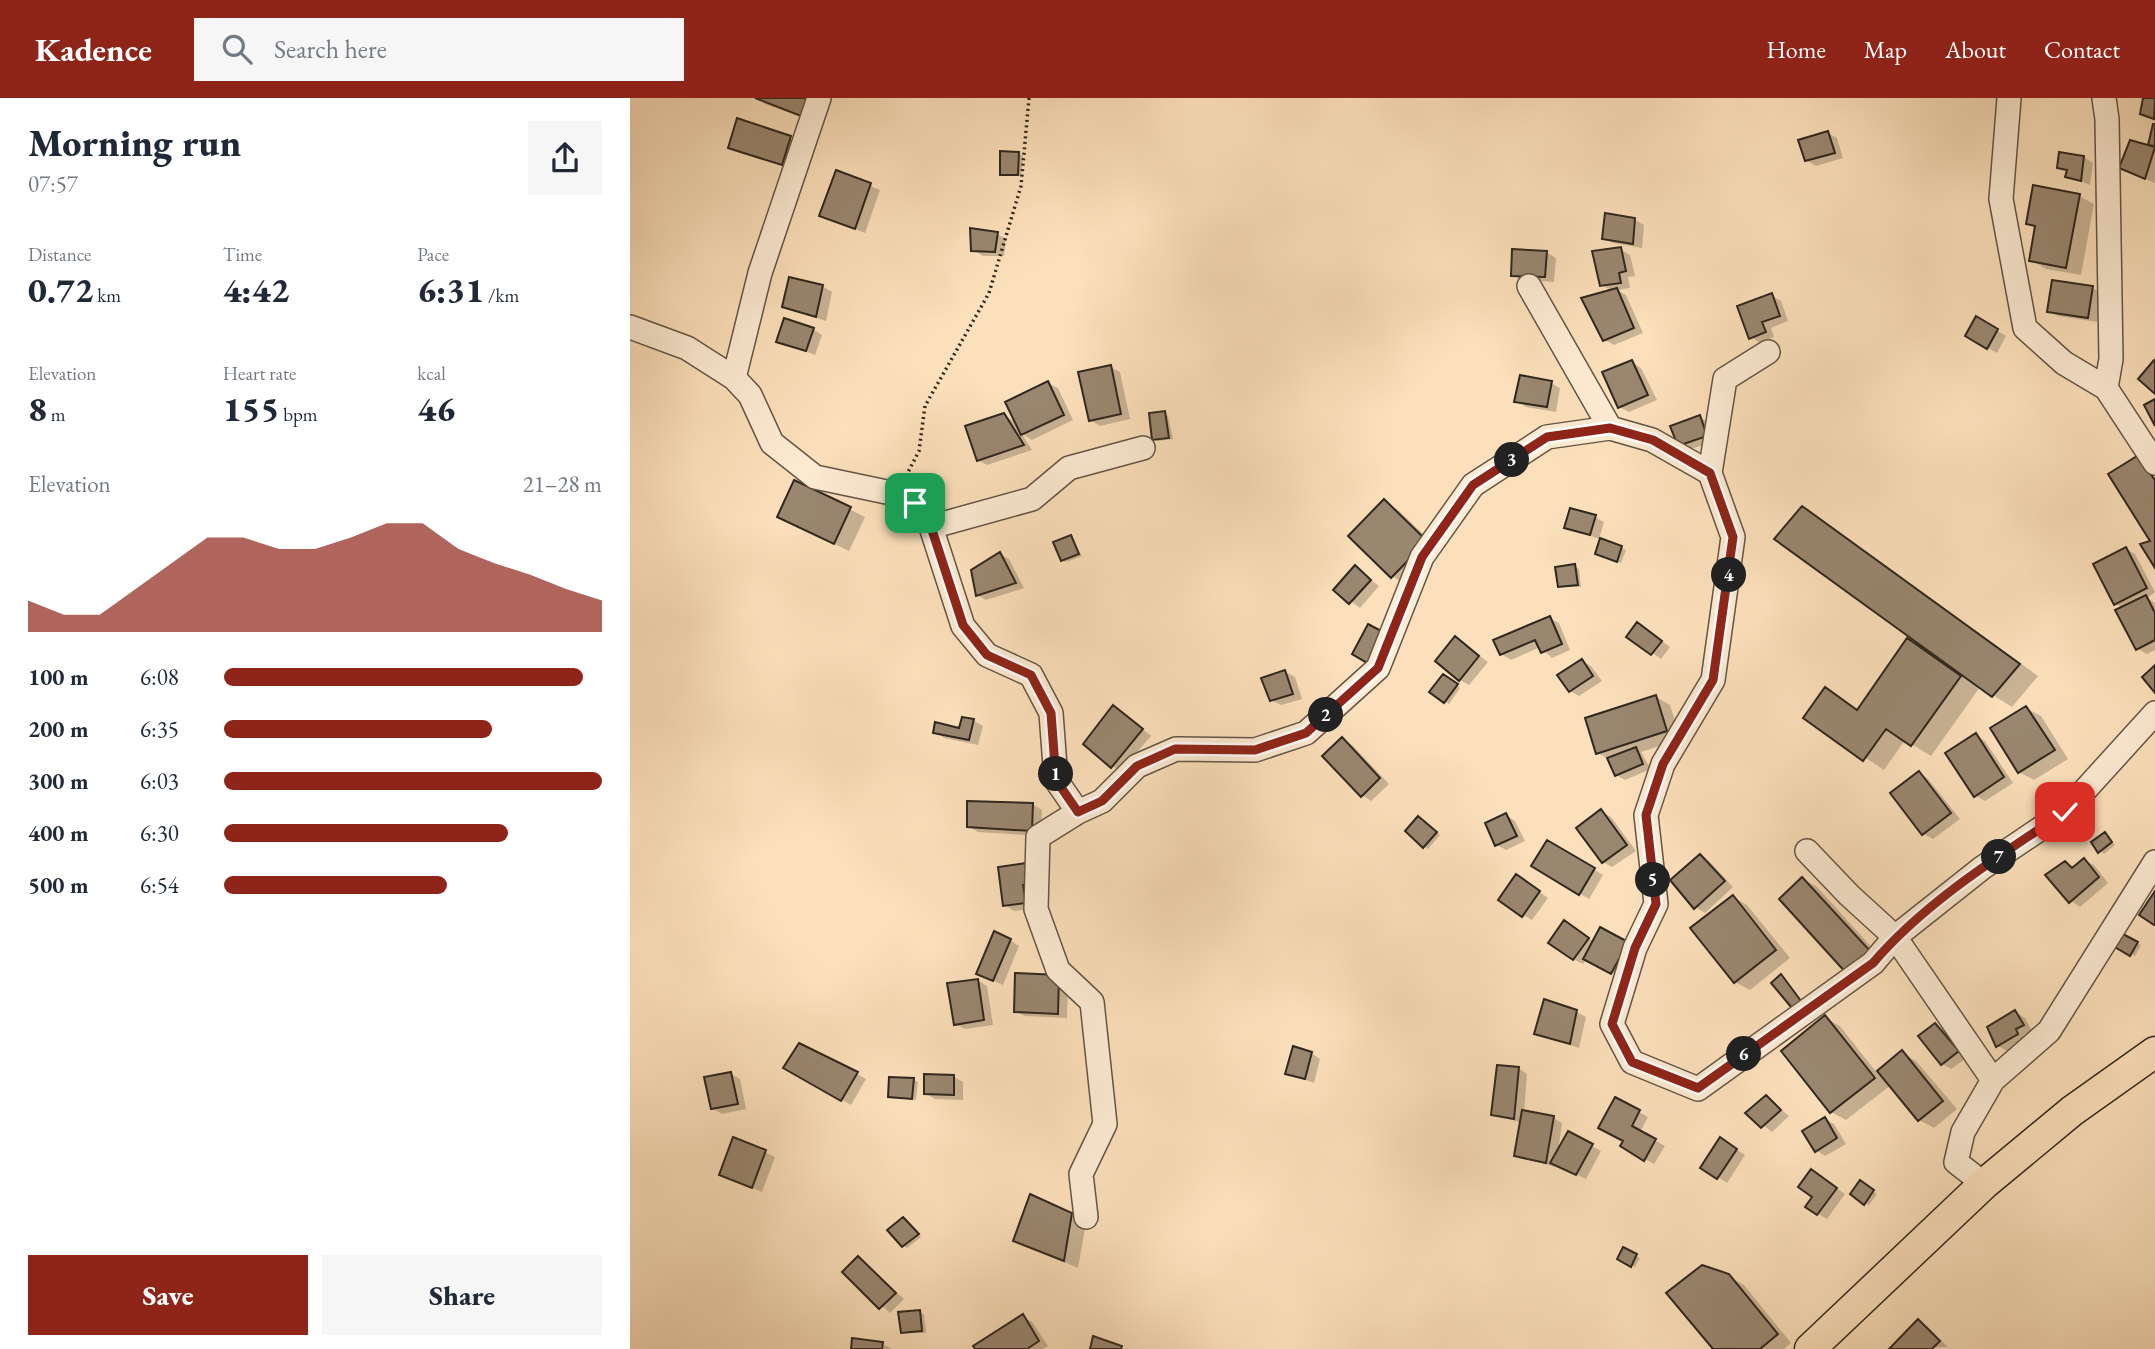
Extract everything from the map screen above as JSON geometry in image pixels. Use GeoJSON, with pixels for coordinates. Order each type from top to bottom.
{"type":"FeatureCollection","features":[{"type":"Feature","properties":{"kind":"main road"},"geometry":{"type":"LineString","coordinates":[[1810,1349],[1984,1184],[2072,1111],[2155,1052]]}},
{"type":"Feature","properties":{"kind":"street"},"geometry":{"type":"LineString","coordinates":[[734,378],[760,273],[819,98]]}},
{"type":"Feature","properties":{"kind":"street"},"geometry":{"type":"LineString","coordinates":[[2009,98],[2001,199],[2025,328],[2064,363],[2106,388],[2155,463]]}},
{"type":"Feature","properties":{"kind":"street"},"geometry":{"type":"LineString","coordinates":[[2104,98],[2107,120],[2111,359],[2106,388]]}},
{"type":"Feature","properties":{"kind":"street"},"geometry":{"type":"LineString","coordinates":[[1529,286],[1610,428]]}},
{"type":"Feature","properties":{"kind":"street"},"geometry":{"type":"LineString","coordinates":[[630,327],[687,348],[734,378],[750,395],[772,443],[815,477],[896,494],[915,503],[931,527],[963,625],[987,655],[1031,675],[1051,713],[1056,780],[1078,812]]}},
{"type":"Feature","properties":{"kind":"street"},"geometry":{"type":"LineString","coordinates":[[1768,352],[1725,379],[1710,473],[1733,537],[1713,680],[1663,764],[1646,815],[1656,904],[1635,948],[1612,1024],[1632,1062],[1698,1088],[1873,963],[1895,937],[1982,868],[2065,812],[2155,713]]}},
{"type":"Feature","properties":{"kind":"street"},"geometry":{"type":"LineString","coordinates":[[1086,1217],[1081,1174],[1105,1124],[1092,1002],[1058,970],[1036,909],[1038,837],[1078,812],[1102,801],[1137,766],[1175,749],[1255,750],[1306,733],[1378,668],[1422,557],[1473,485],[1547,437],[1610,428],[1653,440],[1710,473]]}},
{"type":"Feature","properties":{"kind":"street"},"geometry":{"type":"LineString","coordinates":[[931,527],[1032,499],[1069,468],[1143,448]]}},
{"type":"Feature","properties":{"kind":"street"},"geometry":{"type":"LineString","coordinates":[[1807,851],[1849,895],[1895,937],[1993,1080]]}},
{"type":"Feature","properties":{"kind":"street"},"geometry":{"type":"LineString","coordinates":[[1984,1184],[1956,1162],[1963,1132],[1993,1080],[2049,1031],[2155,862]]}},
{"type":"Feature","properties":{"kind":"path"},"geometry":{"type":"LineString","coordinates":[[896,494],[919,451],[925,406],[989,293],[1021,186],[1029,98]]}},
{"type":"Feature","properties":{"kind":"building"},"geometry":{"type":"Polygon","coordinates":[[[755,98],[813,98],[806,118],[755,98]]]}},
{"type":"Feature","properties":{"kind":"building"},"geometry":{"type":"Polygon","coordinates":[[[2143,98],[2155,98],[2154,119],[2140,114],[2143,98]]]}},
{"type":"Feature","properties":{"kind":"building"},"geometry":{"type":"Polygon","coordinates":[[[737,118],[791,136],[782,165],[728,148],[737,118]]]}},
{"type":"Feature","properties":{"kind":"building"},"geometry":{"type":"Polygon","coordinates":[[[2155,124],[2155,146],[2148,145],[2155,124]]]}},
{"type":"Feature","properties":{"kind":"building"},"geometry":{"type":"Polygon","coordinates":[[[1828,131],[1835,153],[1805,161],[1798,140],[1828,131]]]}},
{"type":"Feature","properties":{"kind":"building"},"geometry":{"type":"Polygon","coordinates":[[[2130,140],[2155,147],[2145,179],[2119,168],[2130,140]]]}},
{"type":"Feature","properties":{"kind":"building"},"geometry":{"type":"Polygon","coordinates":[[[1000,151],[1019,152],[1018,175],[1000,175],[1000,151]]]}},
{"type":"Feature","properties":{"kind":"building"},"geometry":{"type":"Polygon","coordinates":[[[2059,152],[2084,156],[2081,181],[2065,177],[2067,170],[2057,168],[2059,152]]]}},
{"type":"Feature","properties":{"kind":"building"},"geometry":{"type":"Polygon","coordinates":[[[836,170],[871,183],[855,229],[819,216],[836,170]]]}},
{"type":"Feature","properties":{"kind":"building"},"geometry":{"type":"Polygon","coordinates":[[[2033,185],[2080,194],[2066,268],[2029,261],[2035,226],[2026,224],[2033,185]]]}},
{"type":"Feature","properties":{"kind":"building"},"geometry":{"type":"Polygon","coordinates":[[[1605,213],[1635,218],[1633,244],[1602,239],[1605,213]]]}},
{"type":"Feature","properties":{"kind":"building"},"geometry":{"type":"Polygon","coordinates":[[[970,228],[998,232],[995,252],[971,251],[970,228]]]}},
{"type":"Feature","properties":{"kind":"building"},"geometry":{"type":"Polygon","coordinates":[[[1621,247],[1626,271],[1619,273],[1621,283],[1600,286],[1592,251],[1621,247]]]}},
{"type":"Feature","properties":{"kind":"building"},"geometry":{"type":"Polygon","coordinates":[[[1512,249],[1547,251],[1545,277],[1511,276],[1512,249]]]}},
{"type":"Feature","properties":{"kind":"building"},"geometry":{"type":"Polygon","coordinates":[[[789,277],[823,285],[816,317],[782,307],[789,277]]]}},
{"type":"Feature","properties":{"kind":"building"},"geometry":{"type":"Polygon","coordinates":[[[2052,280],[2093,286],[2088,318],[2047,312],[2052,280]]]}},
{"type":"Feature","properties":{"kind":"building"},"geometry":{"type":"Polygon","coordinates":[[[1617,288],[1634,328],[1603,341],[1581,298],[1617,288]]]}},
{"type":"Feature","properties":{"kind":"building"},"geometry":{"type":"Polygon","coordinates":[[[1772,293],[1780,316],[1762,322],[1766,332],[1749,339],[1737,306],[1772,293]]]}},
{"type":"Feature","properties":{"kind":"building"},"geometry":{"type":"Polygon","coordinates":[[[1976,316],[1998,329],[1987,349],[1965,336],[1976,316]]]}},
{"type":"Feature","properties":{"kind":"building"},"geometry":{"type":"Polygon","coordinates":[[[784,318],[814,328],[806,351],[776,342],[784,318]]]}},
{"type":"Feature","properties":{"kind":"building"},"geometry":{"type":"Polygon","coordinates":[[[1632,360],[1648,395],[1618,408],[1602,372],[1632,360]]]}},
{"type":"Feature","properties":{"kind":"building"},"geometry":{"type":"Polygon","coordinates":[[[2155,361],[2155,394],[2138,379],[2155,361]]]}},
{"type":"Feature","properties":{"kind":"building"},"geometry":{"type":"Polygon","coordinates":[[[1111,365],[1121,414],[1089,421],[1078,372],[1111,365]]]}},
{"type":"Feature","properties":{"kind":"building"},"geometry":{"type":"Polygon","coordinates":[[[1520,375],[1552,381],[1547,407],[1514,402],[1520,375]]]}},
{"type":"Feature","properties":{"kind":"building"},"geometry":{"type":"Polygon","coordinates":[[[1048,381],[1064,415],[1021,435],[1005,402],[1048,381]]]}},
{"type":"Feature","properties":{"kind":"building"},"geometry":{"type":"Polygon","coordinates":[[[2155,399],[2155,426],[2144,405],[2155,399]]]}},
{"type":"Feature","properties":{"kind":"building"},"geometry":{"type":"Polygon","coordinates":[[[1165,411],[1169,438],[1152,440],[1149,413],[1165,411]]]}},
{"type":"Feature","properties":{"kind":"building"},"geometry":{"type":"Polygon","coordinates":[[[1004,413],[1024,445],[977,461],[965,426],[1004,413]]]}},
{"type":"Feature","properties":{"kind":"building"},"geometry":{"type":"Polygon","coordinates":[[[1700,415],[1707,436],[1678,446],[1670,426],[1700,415]]]}},
{"type":"Feature","properties":{"kind":"building"},"geometry":{"type":"Polygon","coordinates":[[[2137,456],[2155,480],[2155,568],[2140,544],[2150,541],[2108,474],[2137,456]]]}},
{"type":"Feature","properties":{"kind":"building"},"geometry":{"type":"Polygon","coordinates":[[[794,480],[851,507],[834,544],[777,517],[794,480]]]}},
{"type":"Feature","properties":{"kind":"building"},"geometry":{"type":"Polygon","coordinates":[[[1384,499],[1427,541],[1391,578],[1348,536],[1384,499]]]}},
{"type":"Feature","properties":{"kind":"building"},"geometry":{"type":"Polygon","coordinates":[[[1802,506],[2020,664],[1992,697],[1774,539],[1802,506]]]}},
{"type":"Feature","properties":{"kind":"building"},"geometry":{"type":"Polygon","coordinates":[[[1570,508],[1596,515],[1590,535],[1564,528],[1570,508]]]}},
{"type":"Feature","properties":{"kind":"building"},"geometry":{"type":"Polygon","coordinates":[[[1071,535],[1079,554],[1061,561],[1053,542],[1071,535]]]}},
{"type":"Feature","properties":{"kind":"building"},"geometry":{"type":"Polygon","coordinates":[[[1600,538],[1622,546],[1617,562],[1595,554],[1600,538]]]}},
{"type":"Feature","properties":{"kind":"building"},"geometry":{"type":"Polygon","coordinates":[[[2126,547],[2147,588],[2114,605],[2093,564],[2126,547]]]}},
{"type":"Feature","properties":{"kind":"building"},"geometry":{"type":"Polygon","coordinates":[[[1000,552],[1016,583],[976,596],[971,570],[1000,552]]]}},
{"type":"Feature","properties":{"kind":"building"},"geometry":{"type":"Polygon","coordinates":[[[1575,564],[1578,585],[1558,587],[1555,567],[1575,564]]]}},
{"type":"Feature","properties":{"kind":"building"},"geometry":{"type":"Polygon","coordinates":[[[1355,565],[1371,580],[1349,604],[1333,590],[1355,565]]]}},
{"type":"Feature","properties":{"kind":"building"},"geometry":{"type":"Polygon","coordinates":[[[2146,595],[2155,613],[2155,640],[2136,650],[2115,610],[2146,595]]]}},
{"type":"Feature","properties":{"kind":"building"},"geometry":{"type":"Polygon","coordinates":[[[1550,616],[1562,644],[1541,653],[1535,640],[1500,655],[1493,640],[1550,616]]]}},
{"type":"Feature","properties":{"kind":"building"},"geometry":{"type":"Polygon","coordinates":[[[1637,622],[1662,641],[1651,655],[1626,637],[1637,622]]]}},
{"type":"Feature","properties":{"kind":"building"},"geometry":{"type":"Polygon","coordinates":[[[1368,624],[1385,633],[1369,664],[1352,654],[1368,624]]]}},
{"type":"Feature","properties":{"kind":"building"},"geometry":{"type":"Polygon","coordinates":[[[1455,636],[1479,656],[1459,681],[1435,661],[1455,636]]]}},
{"type":"Feature","properties":{"kind":"building"},"geometry":{"type":"Polygon","coordinates":[[[1907,638],[1961,676],[1911,746],[1886,729],[1863,761],[1803,718],[1825,687],[1857,710],[1907,638]]]}},
{"type":"Feature","properties":{"kind":"building"},"geometry":{"type":"Polygon","coordinates":[[[1582,659],[1593,676],[1569,692],[1557,675],[1582,659]]]}},
{"type":"Feature","properties":{"kind":"building"},"geometry":{"type":"Polygon","coordinates":[[[2155,665],[2155,693],[2142,677],[2155,665]]]}},
{"type":"Feature","properties":{"kind":"building"},"geometry":{"type":"Polygon","coordinates":[[[1285,670],[1293,694],[1270,701],[1261,678],[1285,670]]]}},
{"type":"Feature","properties":{"kind":"building"},"geometry":{"type":"Polygon","coordinates":[[[1443,674],[1458,684],[1444,703],[1429,692],[1443,674]]]}},
{"type":"Feature","properties":{"kind":"building"},"geometry":{"type":"Polygon","coordinates":[[[1656,695],[1667,731],[1596,754],[1585,718],[1656,695]]]}},
{"type":"Feature","properties":{"kind":"building"},"geometry":{"type":"Polygon","coordinates":[[[1113,705],[1143,729],[1111,768],[1083,744],[1113,705]]]}},
{"type":"Feature","properties":{"kind":"building"},"geometry":{"type":"Polygon","coordinates":[[[2026,706],[2055,750],[2018,773],[1990,728],[2026,706]]]}},
{"type":"Feature","properties":{"kind":"building"},"geometry":{"type":"Polygon","coordinates":[[[962,717],[974,719],[969,740],[933,733],[935,722],[959,728],[962,717]]]}},
{"type":"Feature","properties":{"kind":"building"},"geometry":{"type":"Polygon","coordinates":[[[1976,733],[2004,777],[1974,797],[1945,753],[1976,733]]]}},
{"type":"Feature","properties":{"kind":"building"},"geometry":{"type":"Polygon","coordinates":[[[1342,737],[1380,778],[1361,797],[1322,756],[1342,737]]]}},
{"type":"Feature","properties":{"kind":"building"},"geometry":{"type":"Polygon","coordinates":[[[1636,747],[1643,764],[1615,776],[1607,758],[1636,747]]]}},
{"type":"Feature","properties":{"kind":"building"},"geometry":{"type":"Polygon","coordinates":[[[1919,771],[1951,813],[1922,835],[1890,793],[1919,771]]]}},
{"type":"Feature","properties":{"kind":"building"},"geometry":{"type":"Polygon","coordinates":[[[967,801],[1033,803],[1032,831],[967,827],[967,801]]]}},
{"type":"Feature","properties":{"kind":"building"},"geometry":{"type":"Polygon","coordinates":[[[1601,809],[1627,845],[1602,863],[1576,828],[1601,809]]]}},
{"type":"Feature","properties":{"kind":"building"},"geometry":{"type":"Polygon","coordinates":[[[1506,813],[1517,836],[1495,846],[1485,823],[1506,813]]]}},
{"type":"Feature","properties":{"kind":"building"},"geometry":{"type":"Polygon","coordinates":[[[1418,816],[1437,832],[1423,848],[1405,831],[1418,816]]]}},
{"type":"Feature","properties":{"kind":"building"},"geometry":{"type":"Polygon","coordinates":[[[2105,832],[2112,842],[2098,853],[2091,842],[2105,832]]]}},
{"type":"Feature","properties":{"kind":"building"},"geometry":{"type":"Polygon","coordinates":[[[1547,840],[1595,868],[1579,895],[1531,866],[1547,840]]]}},
{"type":"Feature","properties":{"kind":"building"},"geometry":{"type":"Polygon","coordinates":[[[1700,854],[1725,881],[1694,909],[1670,880],[1700,854]]]}},
{"type":"Feature","properties":{"kind":"building"},"geometry":{"type":"Polygon","coordinates":[[[2084,858],[2099,877],[2069,903],[2045,875],[2065,861],[2072,868],[2084,858]]]}},
{"type":"Feature","properties":{"kind":"building"},"geometry":{"type":"Polygon","coordinates":[[[1027,863],[1030,884],[1023,885],[1026,903],[1003,906],[998,867],[1027,863]]]}},
{"type":"Feature","properties":{"kind":"building"},"geometry":{"type":"Polygon","coordinates":[[[1516,874],[1540,891],[1522,917],[1498,900],[1516,874]]]}},
{"type":"Feature","properties":{"kind":"building"},"geometry":{"type":"Polygon","coordinates":[[[1802,877],[1871,952],[1848,975],[1779,899],[1802,877]]]}},
{"type":"Feature","properties":{"kind":"building"},"geometry":{"type":"Polygon","coordinates":[[[2155,891],[2155,924],[2154,925],[2139,915],[2155,891]]]}},
{"type":"Feature","properties":{"kind":"building"},"geometry":{"type":"Polygon","coordinates":[[[1733,895],[1776,950],[1734,983],[1690,928],[1733,895]]]}},
{"type":"Feature","properties":{"kind":"building"},"geometry":{"type":"Polygon","coordinates":[[[1564,920],[1589,938],[1573,960],[1548,943],[1564,920]]]}},
{"type":"Feature","properties":{"kind":"building"},"geometry":{"type":"Polygon","coordinates":[[[1600,927],[1628,942],[1611,974],[1583,959],[1600,927]]]}},
{"type":"Feature","properties":{"kind":"building"},"geometry":{"type":"Polygon","coordinates":[[[994,931],[1011,939],[993,981],[976,974],[994,931]]]}},
{"type":"Feature","properties":{"kind":"building"},"geometry":{"type":"Polygon","coordinates":[[[2121,933],[2138,942],[2130,956],[2113,946],[2121,933]]]}},
{"type":"Feature","properties":{"kind":"building"},"geometry":{"type":"Polygon","coordinates":[[[1015,973],[1059,975],[1058,1014],[1014,1012],[1015,973]]]}},
{"type":"Feature","properties":{"kind":"building"},"geometry":{"type":"Polygon","coordinates":[[[1781,974],[1801,1001],[1792,1008],[1771,983],[1781,974]]]}},
{"type":"Feature","properties":{"kind":"building"},"geometry":{"type":"Polygon","coordinates":[[[978,979],[984,1020],[954,1025],[947,983],[978,979]]]}},
{"type":"Feature","properties":{"kind":"building"},"geometry":{"type":"Polygon","coordinates":[[[1544,999],[1577,1010],[1570,1044],[1534,1034],[1544,999]]]}},
{"type":"Feature","properties":{"kind":"building"},"geometry":{"type":"Polygon","coordinates":[[[2015,1010],[2024,1025],[2016,1029],[2018,1034],[1996,1047],[1987,1027],[2015,1010]]]}},
{"type":"Feature","properties":{"kind":"building"},"geometry":{"type":"Polygon","coordinates":[[[1825,1015],[1875,1078],[1830,1113],[1781,1051],[1825,1015]]]}},
{"type":"Feature","properties":{"kind":"building"},"geometry":{"type":"Polygon","coordinates":[[[1935,1023],[1959,1051],[1941,1065],[1918,1036],[1935,1023]]]}},
{"type":"Feature","properties":{"kind":"building"},"geometry":{"type":"Polygon","coordinates":[[[799,1043],[858,1072],[841,1101],[783,1068],[799,1043]]]}},
{"type":"Feature","properties":{"kind":"building"},"geometry":{"type":"Polygon","coordinates":[[[1293,1046],[1312,1052],[1305,1079],[1285,1074],[1293,1046]]]}},
{"type":"Feature","properties":{"kind":"building"},"geometry":{"type":"Polygon","coordinates":[[[1902,1050],[1943,1101],[1918,1121],[1877,1071],[1902,1050]]]}},
{"type":"Feature","properties":{"kind":"building"},"geometry":{"type":"Polygon","coordinates":[[[1497,1065],[1519,1067],[1514,1119],[1491,1115],[1497,1065]]]}},
{"type":"Feature","properties":{"kind":"building"},"geometry":{"type":"Polygon","coordinates":[[[731,1072],[738,1104],[711,1109],[704,1077],[731,1072]]]}},
{"type":"Feature","properties":{"kind":"building"},"geometry":{"type":"Polygon","coordinates":[[[924,1074],[954,1075],[954,1095],[924,1094],[924,1074]]]}},
{"type":"Feature","properties":{"kind":"building"},"geometry":{"type":"Polygon","coordinates":[[[889,1077],[914,1078],[912,1099],[888,1097],[889,1077]]]}},
{"type":"Feature","properties":{"kind":"building"},"geometry":{"type":"Polygon","coordinates":[[[1766,1095],[1781,1110],[1761,1128],[1745,1113],[1766,1095]]]}},
{"type":"Feature","properties":{"kind":"building"},"geometry":{"type":"Polygon","coordinates":[[[1615,1097],[1640,1110],[1632,1126],[1656,1139],[1644,1161],[1620,1146],[1623,1141],[1598,1128],[1615,1097]]]}},
{"type":"Feature","properties":{"kind":"building"},"geometry":{"type":"Polygon","coordinates":[[[1522,1110],[1554,1116],[1546,1163],[1514,1156],[1522,1110]]]}},
{"type":"Feature","properties":{"kind":"building"},"geometry":{"type":"Polygon","coordinates":[[[1825,1117],[1837,1138],[1815,1152],[1802,1131],[1825,1117]]]}},
{"type":"Feature","properties":{"kind":"building"},"geometry":{"type":"Polygon","coordinates":[[[1568,1131],[1593,1144],[1576,1175],[1550,1163],[1568,1131]]]}},
{"type":"Feature","properties":{"kind":"building"},"geometry":{"type":"Polygon","coordinates":[[[733,1137],[766,1150],[752,1188],[719,1175],[733,1137]]]}},
{"type":"Feature","properties":{"kind":"building"},"geometry":{"type":"Polygon","coordinates":[[[1720,1137],[1737,1149],[1717,1179],[1700,1168],[1720,1137]]]}},
{"type":"Feature","properties":{"kind":"building"},"geometry":{"type":"Polygon","coordinates":[[[1811,1169],[1837,1188],[1817,1215],[1805,1207],[1812,1197],[1798,1187],[1811,1169]]]}},
{"type":"Feature","properties":{"kind":"building"},"geometry":{"type":"Polygon","coordinates":[[[1860,1180],[1874,1190],[1864,1205],[1850,1194],[1860,1180]]]}},
{"type":"Feature","properties":{"kind":"building"},"geometry":{"type":"Polygon","coordinates":[[[1030,1194],[1072,1213],[1064,1261],[1013,1241],[1030,1194]]]}},
{"type":"Feature","properties":{"kind":"building"},"geometry":{"type":"Polygon","coordinates":[[[903,1217],[919,1234],[902,1247],[887,1230],[903,1217]]]}},
{"type":"Feature","properties":{"kind":"building"},"geometry":{"type":"Polygon","coordinates":[[[1623,1247],[1637,1254],[1631,1267],[1617,1259],[1623,1247]]]}},
{"type":"Feature","properties":{"kind":"building"},"geometry":{"type":"Polygon","coordinates":[[[858,1256],[896,1293],[879,1309],[842,1272],[858,1256]]]}},
{"type":"Feature","properties":{"kind":"building"},"geometry":{"type":"Polygon","coordinates":[[[1702,1265],[1729,1274],[1778,1334],[1760,1349],[1713,1349],[1666,1293],[1702,1265]]]}},
{"type":"Feature","properties":{"kind":"building"},"geometry":{"type":"Polygon","coordinates":[[[920,1310],[922,1331],[901,1333],[898,1312],[920,1310]]]}},
{"type":"Feature","properties":{"kind":"building"},"geometry":{"type":"Polygon","coordinates":[[[1023,1314],[1039,1341],[1027,1349],[975,1349],[973,1346],[1023,1314]]]}},
{"type":"Feature","properties":{"kind":"building"},"geometry":{"type":"Polygon","coordinates":[[[1918,1319],[1940,1341],[1932,1349],[1889,1349],[1918,1319]]]}},
{"type":"Feature","properties":{"kind":"building"},"geometry":{"type":"Polygon","coordinates":[[[1093,1336],[1122,1346],[1121,1349],[1090,1349],[1093,1336]]]}},
{"type":"Feature","properties":{"kind":"building"},"geometry":{"type":"Polygon","coordinates":[[[852,1338],[883,1342],[882,1349],[851,1349],[852,1338]]]}},
{"type":"Feature","properties":{"kind":"route"},"geometry":{"type":"LineString","coordinates":[[915,503],[931,527],[943,571],[963,625],[987,655],[1031,675],[1051,713],[1056,780],[1078,812],[1102,801],[1137,766],[1175,749],[1255,750],[1306,733],[1378,668],[1422,557],[1473,485],[1547,437],[1610,428],[1653,440],[1710,473],[1733,537],[1713,680],[1663,764],[1646,815],[1656,904],[1635,948],[1612,1024],[1632,1062],[1698,1088],[1873,963],[1895,937],[1982,868],[2065,812]]}}]}
